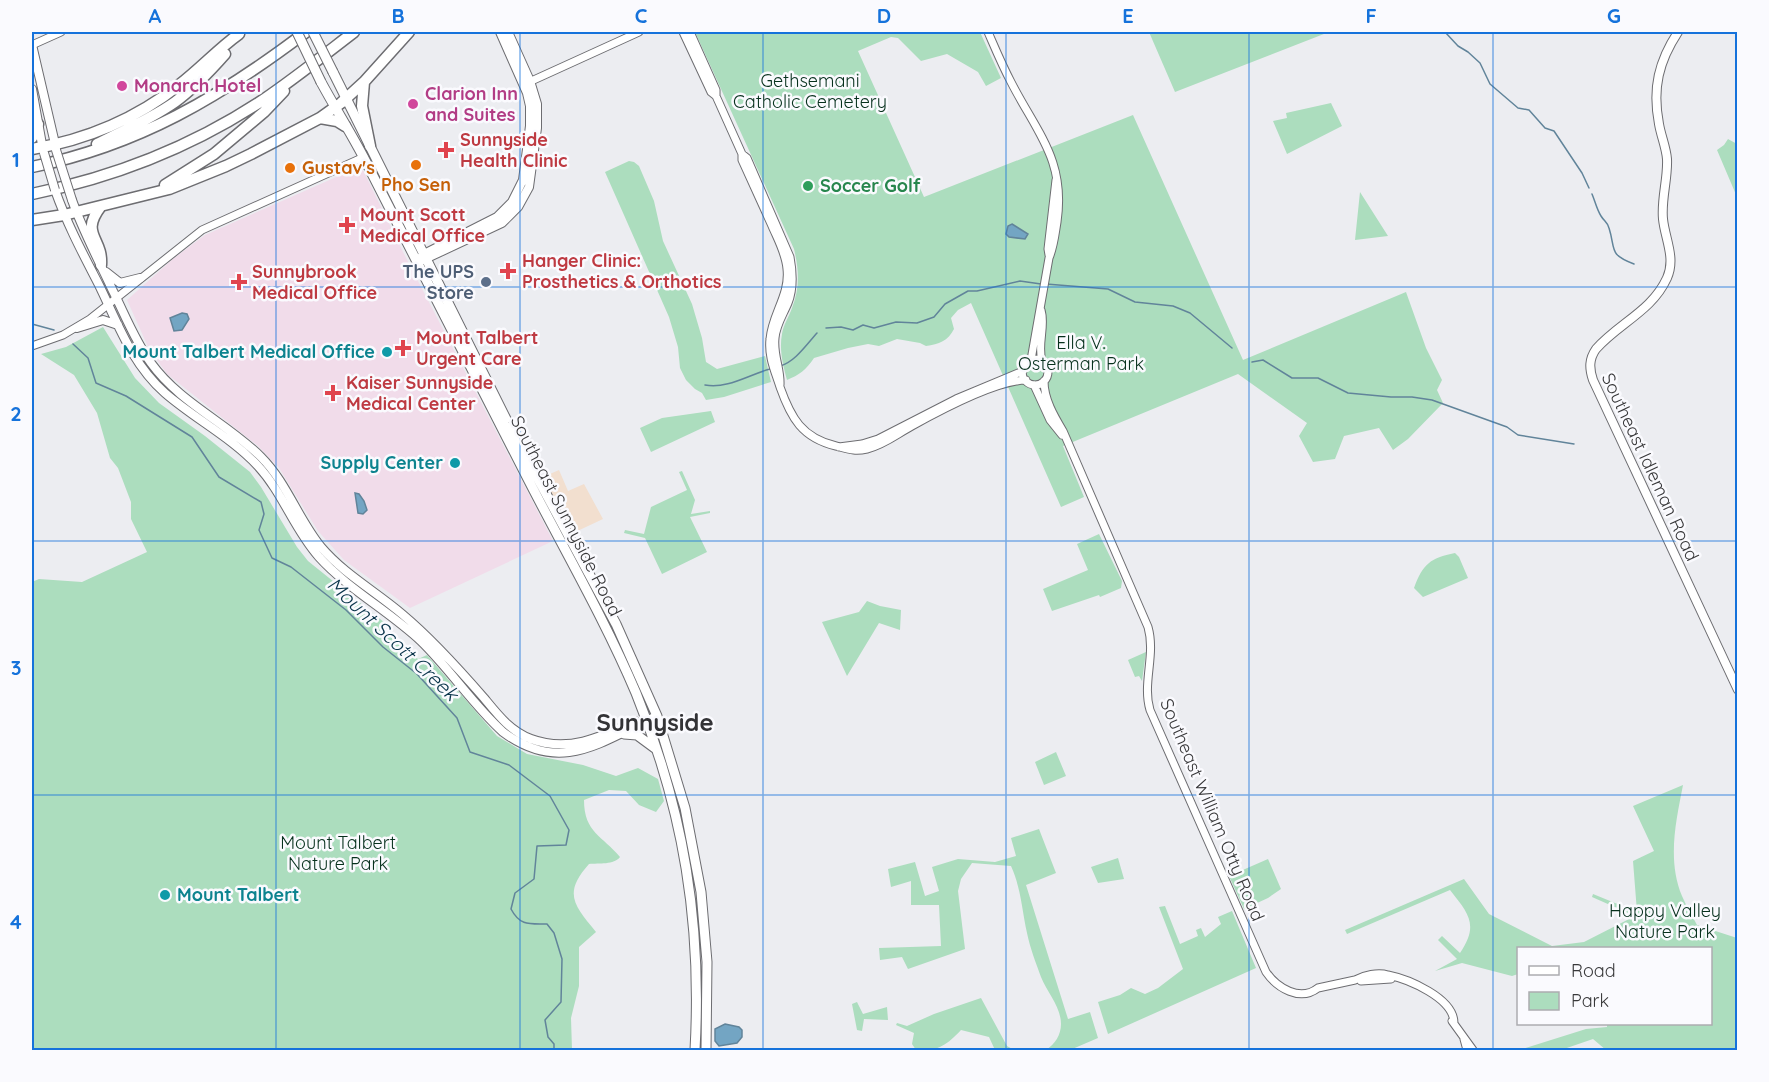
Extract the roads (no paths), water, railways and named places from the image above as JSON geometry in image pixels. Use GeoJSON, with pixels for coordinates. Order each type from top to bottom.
{"type":"FeatureCollection","features":[{"type":"Feature","properties":{"kind":"highway"},"geometry":{"type":"LineString","coordinates":[[32,167],[64,160],[145,131],[198,106],[256,69],[306,32]]}},
{"type":"Feature","properties":{"kind":"highway"},"geometry":{"type":"LineString","coordinates":[[32,194],[106,176],[164,154],[227,122],[264,99],[354,32]]}},
{"type":"Feature","properties":{"kind":"highway"},"geometry":{"type":"LineString","coordinates":[[32,220],[64,215],[157,190],[170,189],[226,166],[320,118],[346,99],[409,32]]}},
{"type":"Feature","properties":{"kind":"highway"},"geometry":{"type":"LineString","coordinates":[[64,160],[153,116],[174,102],[211,69],[240,33]]}},
{"type":"Feature","properties":{"kind":"highway"},"geometry":{"type":"LineString","coordinates":[[39,150],[55,147],[112,126],[148,106],[186,79],[240,33]]}},
{"type":"Feature","properties":{"kind":"highway"},"geometry":{"type":"LineString","coordinates":[[157,190],[222,148],[264,112],[302,72]]}},
{"type":"Feature","properties":{"kind":"highway"},"geometry":{"type":"LineString","coordinates":[[364,82],[362,106],[370,146]]}},
{"type":"Feature","properties":{"kind":"highway"},"geometry":{"type":"LineString","coordinates":[[320,118],[337,121],[345,126]]}},
{"type":"Feature","properties":{"kind":"highway"},"geometry":{"type":"LineString","coordinates":[[32,138],[38,124]]}},
{"type":"Feature","properties":{"kind":"highway"},"geometry":{"type":"LineString","coordinates":[[101,206],[91,225],[93,237],[102,253],[102,267]]}},
{"type":"Feature","properties":{"kind":"main road","name":"Southeast Sunnyside Road"},"geometry":{"type":"LineString","coordinates":[[297,32],[345,126],[364,157],[596,609],[626,670],[646,719],[680,833],[691,896],[697,965],[695,1050]]}},
{"type":"Feature","properties":{"kind":"main road","name":"Southeast Sunnyside Road"},"geometry":{"type":"LineString","coordinates":[[314,32],[535,476],[616,624],[656,714],[685,808],[701,892],[708,973],[706,1050]]}},
{"type":"Feature","properties":{"kind":"main road"},"geometry":{"type":"LineString","coordinates":[[416,261],[498,226],[514,212],[524,197],[533,172],[538,117],[536,96],[526,83],[500,32]]}},
{"type":"Feature","properties":{"kind":"main road"},"geometry":{"type":"LineString","coordinates":[[508,32],[526,83]]}},
{"type":"Feature","properties":{"kind":"main road","name":"Southeast Idleman Road"},"geometry":{"type":"LineString","coordinates":[[1678,32],[1662,59],[1657,93],[1658,117],[1667,160],[1662,213],[1670,256],[1670,269],[1662,287],[1648,305],[1596,349],[1591,358],[1590,367],[1592,377],[1648,501],[1737,690]]}},
{"type":"Feature","properties":{"kind":"main road"},"geometry":{"type":"LineString","coordinates":[[32,45],[55,147],[76,212],[140,346],[160,375],[264,460],[288,503],[330,556],[429,638],[481,702],[520,743],[551,752],[587,749],[624,734],[646,719]]}},
{"type":"Feature","properties":{"kind":"main road"},"geometry":{"type":"LineString","coordinates":[[32,90],[38,124],[39,150],[64,215],[132,353],[148,376],[165,393],[245,453],[279,487]]}},
{"type":"Feature","properties":{"kind":"main road"},"geometry":{"type":"LineString","coordinates":[[102,267],[120,283],[140,278]]}},
{"type":"Feature","properties":{"kind":"main road"},"geometry":{"type":"LineString","coordinates":[[77,328],[103,320],[118,325]]}},
{"type":"Feature","properties":{"kind":"main road"},"geometry":{"type":"LineString","coordinates":[[493,410],[499,412],[504,423],[508,423]]}},
{"type":"Feature","properties":{"kind":"main road"},"geometry":{"type":"LineString","coordinates":[[194,415],[204,417],[231,437],[236,435]]}},
{"type":"Feature","properties":{"kind":"main road"},"geometry":{"type":"LineString","coordinates":[[519,461],[525,464],[531,475],[535,476]]}},
{"type":"Feature","properties":{"kind":"main road"},"geometry":{"type":"LineString","coordinates":[[596,609],[604,614],[610,624],[616,624]]}},
{"type":"Feature","properties":{"kind":"main road"},"geometry":{"type":"LineString","coordinates":[[498,721],[530,739],[545,744],[563,745],[593,740],[656,714]]}},
{"type":"Feature","properties":{"kind":"main road"},"geometry":{"type":"LineString","coordinates":[[624,734],[637,735],[656,749]]}},
{"type":"Feature","properties":{"kind":"street"},"geometry":{"type":"LineString","coordinates":[[32,45],[61,32]]}},
{"type":"Feature","properties":{"kind":"street"},"geometry":{"type":"LineString","coordinates":[[526,83],[638,32],[645,32]]}},
{"type":"Feature","properties":{"kind":"street"},"geometry":{"type":"LineString","coordinates":[[683,32],[711,92],[716,96]]}},
{"type":"Feature","properties":{"kind":"street"},"geometry":{"type":"LineString","coordinates":[[690,32],[716,90],[716,96],[742,154],[742,160],[783,251],[787,270],[785,294],[772,326],[770,340],[775,377],[788,410],[802,429],[815,438],[845,450],[873,447],[975,396],[1004,385],[1026,380],[1035,385],[1044,381],[1048,372],[1040,351],[1043,317],[1041,310]]}},
{"type":"Feature","properties":{"kind":"street"},"geometry":{"type":"LineString","coordinates":[[988,32],[1011,82],[1046,143],[1059,188],[1059,207],[1053,249],[1049,258],[1031,360]]}},
{"type":"Feature","properties":{"kind":"street"},"geometry":{"type":"LineString","coordinates":[[32,346],[77,328],[202,230],[364,157]]}},
{"type":"Feature","properties":{"kind":"street"},"geometry":{"type":"LineString","coordinates":[[1026,380],[1023,371],[1027,362],[1042,361]]}},
{"type":"Feature","properties":{"kind":"street"},"geometry":{"type":"LineString","coordinates":[[839,447],[878,439],[956,399],[1023,371]]}},
{"type":"Feature","properties":{"kind":"street","name":"Southeast William Otty Road"},"geometry":{"type":"LineString","coordinates":[[1044,381],[1051,409],[1148,627],[1151,648],[1147,688],[1150,710],[1262,966],[1284,990],[1299,993],[1314,992],[1318,988],[1355,980],[1394,978],[1413,983],[1430,994],[1473,1050]]}},
{"type":"Feature","properties":{"kind":"street","name":"Southeast William Otty Road"},"geometry":{"type":"LineString","coordinates":[[1035,385],[1050,420],[1064,437]]}},
{"type":"Feature","properties":{"kind":"street","name":"Southeast William Otty Road"},"geometry":{"type":"LineString","coordinates":[[1464,1039],[1467,1050]]}},
{"type":"Feature","properties":{"kind":"water"},"geometry":{"type":"Polygon","coordinates":[[[1012,224],[1028,234],[1025,239],[1009,237],[1006,234],[1008,226],[1012,224]]]}},
{"type":"Feature","properties":{"kind":"water"},"geometry":{"type":"Polygon","coordinates":[[[182,313],[187,314],[189,319],[182,330],[174,331],[170,318],[182,313]]]}},
{"type":"Feature","properties":{"kind":"water"},"geometry":{"type":"Polygon","coordinates":[[[355,493],[359,494],[364,501],[367,510],[363,514],[358,513],[355,493]]]}},
{"type":"Feature","properties":{"kind":"water"},"geometry":{"type":"Polygon","coordinates":[[[725,1024],[739,1027],[742,1030],[742,1037],[737,1043],[719,1046],[715,1041],[715,1029],[725,1024]]]}},
{"type":"Feature","properties":{"kind":"waterway"},"geometry":{"type":"LineString","coordinates":[[1445,32],[1458,46],[1480,63],[1490,84],[1518,108],[1529,110],[1545,128],[1554,131],[1582,173],[1589,188]]}},
{"type":"Feature","properties":{"kind":"waterway"},"geometry":{"type":"LineString","coordinates":[[1592,194],[1608,226],[1614,250],[1620,257],[1634,264]]}},
{"type":"Feature","properties":{"kind":"waterway"},"geometry":{"type":"LineString","coordinates":[[826,328],[841,327],[853,330],[863,325],[874,328],[896,322],[917,323],[934,317],[945,304],[968,291],[1020,281],[1041,284]]}},
{"type":"Feature","properties":{"kind":"waterway"},"geometry":{"type":"LineString","coordinates":[[1046,284],[1108,289],[1135,302],[1173,306],[1190,313],[1232,348]]}},
{"type":"Feature","properties":{"kind":"waterway","name":"Mount Scott Creek"},"geometry":{"type":"LineString","coordinates":[[32,324],[54,330]]}},
{"type":"Feature","properties":{"kind":"waterway"},"geometry":{"type":"LineString","coordinates":[[780,366],[796,357],[817,333]]}},
{"type":"Feature","properties":{"kind":"waterway","name":"Mount Scott Creek"},"geometry":{"type":"LineString","coordinates":[[73,344],[88,358],[96,383],[126,396],[192,437],[219,477],[261,502],[264,514],[259,530],[272,558],[291,567],[346,610],[383,647],[417,674],[457,718],[470,752],[509,765],[550,796],[569,830],[566,845],[537,846],[534,879],[515,893],[511,909],[514,915],[522,921],[530,924],[547,924],[554,933],[562,959],[561,1002],[545,1020],[548,1037],[554,1044],[554,1050]]}},
{"type":"Feature","properties":{"kind":"waterway"},"geometry":{"type":"LineString","coordinates":[[1252,362],[1263,360],[1292,378],[1318,378],[1348,393],[1432,400],[1507,427],[1518,435],[1574,444]]}},
{"type":"Feature","properties":{"kind":"waterway"},"geometry":{"type":"LineString","coordinates":[[705,385],[722,385],[770,369]]}},
{"type":"Feature","properties":{"kind":"place","name":"Monarch Hotel"},"geometry":{"type":"Point","coordinates":[122,86]}},
{"type":"Feature","properties":{"kind":"place","name":"Clarion Inn and Suites"},"geometry":{"type":"Point","coordinates":[413,104]}},
{"type":"Feature","properties":{"kind":"place","name":"Sunnyside Health Clinic"},"geometry":{"type":"Point","coordinates":[446,150]}},
{"type":"Feature","properties":{"kind":"place","name":"Pho Sen"},"geometry":{"type":"Point","coordinates":[416,165]}},
{"type":"Feature","properties":{"kind":"place","name":"Gustav's"},"geometry":{"type":"Point","coordinates":[290,168]}},
{"type":"Feature","properties":{"kind":"place","name":"Soccer Golf"},"geometry":{"type":"Point","coordinates":[808,186]}},
{"type":"Feature","properties":{"kind":"place","name":"Mount Scott Medical Office"},"geometry":{"type":"Point","coordinates":[347,225]}},
{"type":"Feature","properties":{"kind":"place","name":"Hanger Clinic: Prosthetics & Orthotics"},"geometry":{"type":"Point","coordinates":[508,271]}},
{"type":"Feature","properties":{"kind":"place","name":"Sunnybrook Medical Office"},"geometry":{"type":"Point","coordinates":[239,282]}},
{"type":"Feature","properties":{"kind":"place","name":"The UPS Store"},"geometry":{"type":"Point","coordinates":[486,282]}},
{"type":"Feature","properties":{"kind":"place","name":"Mount Talbert Urgent Care"},"geometry":{"type":"Point","coordinates":[403,348]}},
{"type":"Feature","properties":{"kind":"place","name":"Mount Talbert Medical Office"},"geometry":{"type":"Point","coordinates":[387,352]}},
{"type":"Feature","properties":{"kind":"place","name":"Kaiser Sunnyside Medical Center"},"geometry":{"type":"Point","coordinates":[333,393]}},
{"type":"Feature","properties":{"kind":"place","name":"Supply Center"},"geometry":{"type":"Point","coordinates":[455,463]}},
{"type":"Feature","properties":{"kind":"place","name":"Mount Talbert"},"geometry":{"type":"Point","coordinates":[165,895]}},
{"type":"Feature","properties":{"kind":"district","name":"Sunnyside"},"geometry":{"type":"Point","coordinates":[655,723]}},
{"type":"Feature","properties":{"kind":"park label","name":"Gethsemani Catholic Cemetery"},"geometry":{"type":"Point","coordinates":[810,91]}},
{"type":"Feature","properties":{"kind":"park label","name":"Ella V. Osterman Park"},"geometry":{"type":"Point","coordinates":[1081,353]}},
{"type":"Feature","properties":{"kind":"park label","name":"Mount Talbert Nature Park"},"geometry":{"type":"Point","coordinates":[338,853]}},
{"type":"Feature","properties":{"kind":"park label","name":"Happy Valley Nature Park"},"geometry":{"type":"Point","coordinates":[1665,921]}}]}
